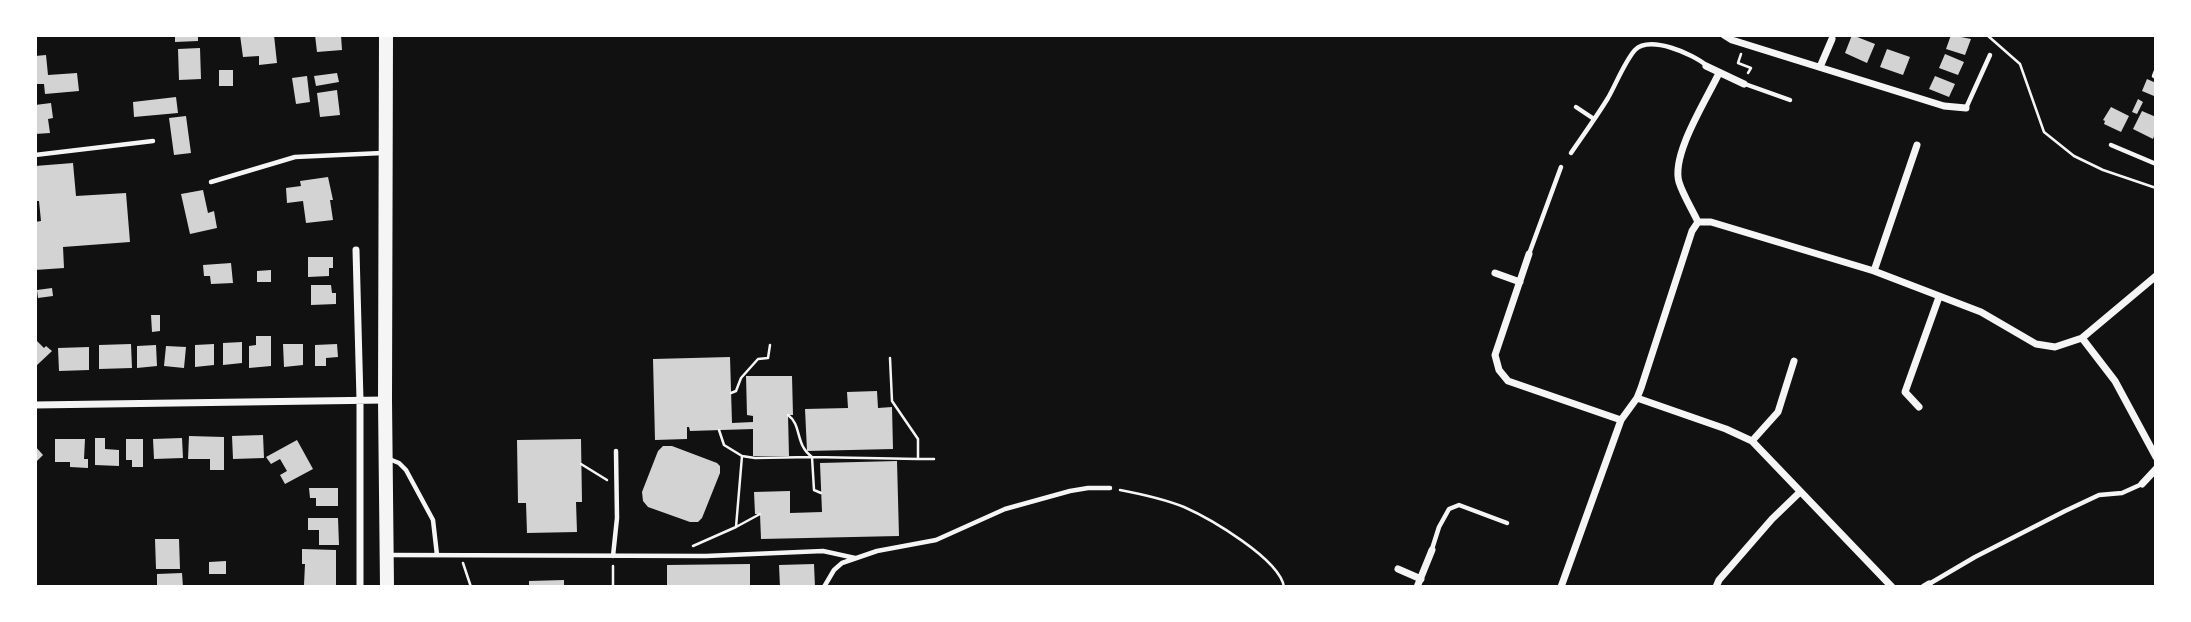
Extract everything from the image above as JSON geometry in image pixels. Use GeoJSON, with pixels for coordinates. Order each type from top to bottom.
{"type":"FeatureCollection","features":[{"type":"Feature","properties":{"kind":"main road"},"geometry":{"type":"LineString","coordinates":[[386,35],[387,587]]}},
{"type":"Feature","properties":{"kind":"street"},"geometry":{"type":"LineString","coordinates":[[1724,35],[1744,44],[1944,106],[1966,108]]}},
{"type":"Feature","properties":{"kind":"street"},"geometry":{"type":"LineString","coordinates":[[1820,67],[1832,39]]}},
{"type":"Feature","properties":{"kind":"street"},"geometry":{"type":"LineString","coordinates":[[1706,66],[1744,83]]}},
{"type":"Feature","properties":{"kind":"street"},"geometry":{"type":"LineString","coordinates":[[1698,222],[1679,180],[1679,165],[1684,145],[1719,73]]}},
{"type":"Feature","properties":{"kind":"street"},"geometry":{"type":"LineString","coordinates":[[1874,271],[1917,145]]}},
{"type":"Feature","properties":{"kind":"street"},"geometry":{"type":"LineString","coordinates":[[1698,222],[1711,222],[1874,271],[1981,312],[2036,344],[2055,347],[2082,338],[2156,276]]}},
{"type":"Feature","properties":{"kind":"street"},"geometry":{"type":"LineString","coordinates":[[1560,587],[1621,420],[1637,398],[1692,231],[1698,222]]}},
{"type":"Feature","properties":{"kind":"street"},"geometry":{"type":"LineString","coordinates":[[356,250],[360,400],[360,587]]}},
{"type":"Feature","properties":{"kind":"street"},"geometry":{"type":"LineString","coordinates":[[1529,254],[1495,355],[1499,370],[1508,381],[1621,420]]}},
{"type":"Feature","properties":{"kind":"street"},"geometry":{"type":"LineString","coordinates":[[1495,273],[1520,282]]}},
{"type":"Feature","properties":{"kind":"street"},"geometry":{"type":"LineString","coordinates":[[1919,407],[1905,392],[1939,297]]}},
{"type":"Feature","properties":{"kind":"street"},"geometry":{"type":"LineString","coordinates":[[2082,338],[2115,381],[2156,457]]}},
{"type":"Feature","properties":{"kind":"street"},"geometry":{"type":"LineString","coordinates":[[1752,440],[1778,412],[1794,361]]}},
{"type":"Feature","properties":{"kind":"street"},"geometry":{"type":"LineString","coordinates":[[1637,398],[1752,440],[1892,587]]}},
{"type":"Feature","properties":{"kind":"street"},"geometry":{"type":"LineString","coordinates":[[35,405],[385,400]]}},
{"type":"Feature","properties":{"kind":"street"},"geometry":{"type":"LineString","coordinates":[[2142,484],[2156,469]]}},
{"type":"Feature","properties":{"kind":"street"},"geometry":{"type":"LineString","coordinates":[[1716,587],[1763,529],[1800,492]]}},
{"type":"Feature","properties":{"kind":"street"},"geometry":{"type":"LineString","coordinates":[[1398,569],[1419,583],[1432,550]]}},
{"type":"Feature","properties":{"kind":"lane"},"geometry":{"type":"LineString","coordinates":[[1572,153],[1636,49],[1644,45],[1665,46],[1696,57],[1706,66]]}},
{"type":"Feature","properties":{"kind":"lane"},"geometry":{"type":"LineString","coordinates":[[1966,108],[1990,55]]}},
{"type":"Feature","properties":{"kind":"lane"},"geometry":{"type":"LineString","coordinates":[[1744,83],[1790,100]]}},
{"type":"Feature","properties":{"kind":"lane"},"geometry":{"type":"LineString","coordinates":[[1576,107],[1594,119]]}},
{"type":"Feature","properties":{"kind":"lane"},"geometry":{"type":"LineString","coordinates":[[35,155],[153,141]]}},
{"type":"Feature","properties":{"kind":"lane"},"geometry":{"type":"LineString","coordinates":[[2111,145],[2156,164]]}},
{"type":"Feature","properties":{"kind":"lane"},"geometry":{"type":"LineString","coordinates":[[211,182],[295,157],[386,152]]}},
{"type":"Feature","properties":{"kind":"lane"},"geometry":{"type":"LineString","coordinates":[[1529,254],[1561,167]]}},
{"type":"Feature","properties":{"kind":"lane"},"geometry":{"type":"LineString","coordinates":[[613,556],[617,518],[616,451]]}},
{"type":"Feature","properties":{"kind":"lane"},"geometry":{"type":"LineString","coordinates":[[385,458],[399,463],[406,470],[433,520],[437,555]]}},
{"type":"Feature","properties":{"kind":"lane"},"geometry":{"type":"LineString","coordinates":[[1927,586],[1975,556],[2065,511],[2099,495],[2122,493],[2142,484]]}},
{"type":"Feature","properties":{"kind":"lane"},"geometry":{"type":"LineString","coordinates":[[824,587],[834,570],[855,558],[936,540],[1005,509],[1070,491],[1110,488]]}},
{"type":"Feature","properties":{"kind":"lane"},"geometry":{"type":"LineString","coordinates":[[1432,550],[1439,527],[1449,509],[1459,505],[1507,523]]}},
{"type":"Feature","properties":{"kind":"lane"},"geometry":{"type":"LineString","coordinates":[[386,555],[671,556],[823,551],[855,558]]}},
{"type":"Feature","properties":{"kind":"path"},"geometry":{"type":"LineString","coordinates":[[1987,35],[2020,64],[2044,132],[2074,156],[2103,170],[2156,188]]}},
{"type":"Feature","properties":{"kind":"path"},"geometry":{"type":"LineString","coordinates":[[1744,44],[1738,64],[1751,68],[1744,83]]}},
{"type":"Feature","properties":{"kind":"path"},"geometry":{"type":"LineString","coordinates":[[731,393],[758,359],[768,358],[770,345]]}},
{"type":"Feature","properties":{"kind":"path"},"geometry":{"type":"LineString","coordinates":[[890,358],[892,401],[918,439],[918,459]]}},
{"type":"Feature","properties":{"kind":"path"},"geometry":{"type":"LineString","coordinates":[[788,415],[793,419],[803,450],[812,457],[814,490],[821,493]]}},
{"type":"Feature","properties":{"kind":"path"},"geometry":{"type":"LineString","coordinates":[[719,430],[724,445],[742,456],[755,458],[934,459]]}},
{"type":"Feature","properties":{"kind":"path"},"geometry":{"type":"LineString","coordinates":[[736,527],[742,456]]}},
{"type":"Feature","properties":{"kind":"path"},"geometry":{"type":"LineString","coordinates":[[581,464],[607,480]]}},
{"type":"Feature","properties":{"kind":"path"},"geometry":{"type":"LineString","coordinates":[[1110,488],[1182,506],[1223,527],[1262,557],[1283,578],[1284,587]]}},
{"type":"Feature","properties":{"kind":"path"},"geometry":{"type":"LineString","coordinates":[[671,556],[760,514]]}},
{"type":"Feature","properties":{"kind":"path"},"geometry":{"type":"LineString","coordinates":[[462,556],[471,587]]}},
{"type":"Feature","properties":{"kind":"path"},"geometry":{"type":"LineString","coordinates":[[613,556],[613,587]]}},
{"type":"Feature","properties":{"kind":"building"},"geometry":{"type":"Polygon","coordinates":[[[175,35],[198,35],[198,41],[175,42],[175,35]]]}},
{"type":"Feature","properties":{"kind":"building"},"geometry":{"type":"Polygon","coordinates":[[[240,35],[274,35],[277,63],[259,65],[259,56],[243,57],[240,35]]]}},
{"type":"Feature","properties":{"kind":"building"},"geometry":{"type":"Polygon","coordinates":[[[315,35],[341,35],[342,50],[317,52],[315,35]]]}},
{"type":"Feature","properties":{"kind":"building"},"geometry":{"type":"Polygon","coordinates":[[[1852,35],[1875,44],[1867,63],[1845,53],[1852,35]]]}},
{"type":"Feature","properties":{"kind":"building"},"geometry":{"type":"Polygon","coordinates":[[[1951,35],[1971,39],[1965,55],[1946,49],[1951,35]]]}},
{"type":"Feature","properties":{"kind":"building"},"geometry":{"type":"Polygon","coordinates":[[[200,48],[201,79],[179,80],[178,49],[200,48]]]}},
{"type":"Feature","properties":{"kind":"building"},"geometry":{"type":"Polygon","coordinates":[[[1887,49],[1910,57],[1903,75],[1880,67],[1887,49]]]}},
{"type":"Feature","properties":{"kind":"building"},"geometry":{"type":"Polygon","coordinates":[[[1945,54],[1964,62],[1958,75],[1939,68],[1945,54]]]}},
{"type":"Feature","properties":{"kind":"building"},"geometry":{"type":"Polygon","coordinates":[[[46,55],[48,75],[77,73],[79,91],[45,94],[44,84],[35,84],[35,56],[46,55]]]}},
{"type":"Feature","properties":{"kind":"building"},"geometry":{"type":"Polygon","coordinates":[[[219,70],[233,70],[233,86],[219,86],[219,70]]]}},
{"type":"Feature","properties":{"kind":"building"},"geometry":{"type":"Polygon","coordinates":[[[337,73],[339,82],[316,86],[314,76],[337,73]]]}},
{"type":"Feature","properties":{"kind":"building"},"geometry":{"type":"Polygon","coordinates":[[[307,76],[310,102],[296,104],[292,78],[307,76]]]}},
{"type":"Feature","properties":{"kind":"building"},"geometry":{"type":"Polygon","coordinates":[[[1935,76],[1955,84],[1949,97],[1929,89],[1935,76]]]}},
{"type":"Feature","properties":{"kind":"building"},"geometry":{"type":"Polygon","coordinates":[[[2147,79],[2156,83],[2154,96],[2142,91],[2147,79]]]}},
{"type":"Feature","properties":{"kind":"building"},"geometry":{"type":"Polygon","coordinates":[[[337,90],[340,115],[320,117],[317,93],[337,90]]]}},
{"type":"Feature","properties":{"kind":"building"},"geometry":{"type":"Polygon","coordinates":[[[176,97],[178,113],[134,117],[133,102],[176,97]]]}},
{"type":"Feature","properties":{"kind":"building"},"geometry":{"type":"Polygon","coordinates":[[[2138,99],[2143,102],[2137,114],[2132,112],[2138,99]]]}},
{"type":"Feature","properties":{"kind":"building"},"geometry":{"type":"Polygon","coordinates":[[[51,103],[53,118],[48,119],[50,133],[35,134],[35,105],[51,103]]]}},
{"type":"Feature","properties":{"kind":"building"},"geometry":{"type":"Polygon","coordinates":[[[2111,107],[2129,116],[2121,132],[2104,124],[2103,120],[2111,107]]]}},
{"type":"Feature","properties":{"kind":"building"},"geometry":{"type":"Polygon","coordinates":[[[2142,111],[2156,117],[2153,139],[2133,129],[2142,111]]]}},
{"type":"Feature","properties":{"kind":"building"},"geometry":{"type":"Polygon","coordinates":[[[186,116],[191,153],[174,155],[169,118],[186,116]]]}},
{"type":"Feature","properties":{"kind":"building"},"geometry":{"type":"Polygon","coordinates":[[[73,163],[76,196],[126,193],[130,242],[63,247],[64,268],[35,270],[35,222],[41,221],[39,201],[35,201],[35,166],[73,163]]]}},
{"type":"Feature","properties":{"kind":"building"},"geometry":{"type":"Polygon","coordinates":[[[328,177],[333,200],[330,200],[333,220],[306,223],[303,201],[287,203],[286,188],[301,186],[300,181],[328,177]]]}},
{"type":"Feature","properties":{"kind":"building"},"geometry":{"type":"Polygon","coordinates":[[[203,190],[208,213],[214,211],[217,228],[190,234],[181,194],[203,190]]]}},
{"type":"Feature","properties":{"kind":"building"},"geometry":{"type":"Polygon","coordinates":[[[308,257],[333,257],[333,268],[329,268],[329,276],[308,277],[308,257]]]}},
{"type":"Feature","properties":{"kind":"building"},"geometry":{"type":"Polygon","coordinates":[[[231,263],[233,283],[211,284],[210,276],[204,276],[203,265],[231,263]]]}},
{"type":"Feature","properties":{"kind":"building"},"geometry":{"type":"Polygon","coordinates":[[[271,270],[271,282],[257,282],[257,271],[271,270]]]}},
{"type":"Feature","properties":{"kind":"building"},"geometry":{"type":"Polygon","coordinates":[[[311,285],[331,285],[332,293],[336,293],[336,304],[311,305],[311,285]]]}},
{"type":"Feature","properties":{"kind":"building"},"geometry":{"type":"Polygon","coordinates":[[[52,288],[53,296],[38,298],[37,290],[52,288]]]}},
{"type":"Feature","properties":{"kind":"building"},"geometry":{"type":"Polygon","coordinates":[[[151,315],[160,315],[160,331],[152,332],[151,315]]]}},
{"type":"Feature","properties":{"kind":"building"},"geometry":{"type":"Polygon","coordinates":[[[256,336],[271,336],[271,366],[249,368],[249,346],[256,345],[256,336]]]}},
{"type":"Feature","properties":{"kind":"building"},"geometry":{"type":"Polygon","coordinates":[[[35,339],[44,348],[46,346],[52,351],[35,367],[35,339]]]}},
{"type":"Feature","properties":{"kind":"building"},"geometry":{"type":"Polygon","coordinates":[[[242,342],[242,363],[223,365],[223,343],[242,342]]]}},
{"type":"Feature","properties":{"kind":"building"},"geometry":{"type":"Polygon","coordinates":[[[131,344],[132,368],[99,369],[99,345],[131,344]]]}},
{"type":"Feature","properties":{"kind":"building"},"geometry":{"type":"Polygon","coordinates":[[[214,344],[214,365],[195,367],[195,345],[214,344]]]}},
{"type":"Feature","properties":{"kind":"building"},"geometry":{"type":"Polygon","coordinates":[[[283,344],[303,344],[303,365],[284,367],[283,344]]]}},
{"type":"Feature","properties":{"kind":"building"},"geometry":{"type":"Polygon","coordinates":[[[337,344],[338,357],[326,358],[326,366],[315,366],[315,345],[337,344]]]}},
{"type":"Feature","properties":{"kind":"building"},"geometry":{"type":"Polygon","coordinates":[[[156,345],[157,366],[137,368],[137,346],[156,345]]]}},
{"type":"Feature","properties":{"kind":"building"},"geometry":{"type":"Polygon","coordinates":[[[166,346],[186,347],[184,368],[164,366],[166,346]]]}},
{"type":"Feature","properties":{"kind":"building"},"geometry":{"type":"Polygon","coordinates":[[[89,347],[89,370],[59,371],[58,348],[89,347]]]}},
{"type":"Feature","properties":{"kind":"building"},"geometry":{"type":"Polygon","coordinates":[[[730,357],[732,423],[753,422],[753,416],[747,415],[746,376],[792,376],[793,415],[788,415],[789,456],[753,456],[753,429],[690,431],[687,427],[687,439],[655,440],[653,359],[730,357]]]}},
{"type":"Feature","properties":{"kind":"building"},"geometry":{"type":"Polygon","coordinates":[[[877,391],[878,408],[892,407],[893,449],[807,451],[805,409],[848,408],[847,392],[877,391]]]}},
{"type":"Feature","properties":{"kind":"building"},"geometry":{"type":"Polygon","coordinates":[[[263,435],[264,458],[233,459],[232,436],[263,435]]]}},
{"type":"Feature","properties":{"kind":"building"},"geometry":{"type":"Polygon","coordinates":[[[189,436],[224,437],[224,470],[210,470],[210,459],[188,459],[189,436]]]}},
{"type":"Feature","properties":{"kind":"building"},"geometry":{"type":"Polygon","coordinates":[[[95,438],[105,438],[105,449],[119,450],[119,466],[95,465],[95,438]]]}},
{"type":"Feature","properties":{"kind":"building"},"geometry":{"type":"Polygon","coordinates":[[[182,438],[183,458],[154,459],[153,439],[182,438]]]}},
{"type":"Feature","properties":{"kind":"building"},"geometry":{"type":"Polygon","coordinates":[[[55,439],[85,439],[84,459],[88,459],[88,468],[70,467],[70,462],[55,462],[55,439]]]}},
{"type":"Feature","properties":{"kind":"building"},"geometry":{"type":"Polygon","coordinates":[[[126,439],[143,439],[143,467],[132,467],[132,460],[126,460],[126,439]]]}},
{"type":"Feature","properties":{"kind":"building"},"geometry":{"type":"Polygon","coordinates":[[[581,439],[582,502],[576,502],[577,532],[527,533],[526,503],[518,503],[517,440],[581,439]]]}},
{"type":"Feature","properties":{"kind":"building"},"geometry":{"type":"Polygon","coordinates":[[[297,440],[313,469],[285,484],[280,475],[287,471],[280,459],[271,464],[266,457],[297,440]]]}},
{"type":"Feature","properties":{"kind":"building"},"geometry":{"type":"Polygon","coordinates":[[[35,446],[43,455],[35,463],[35,446]]]}},
{"type":"Feature","properties":{"kind":"building"},"geometry":{"type":"Polygon","coordinates":[[[663,446],[672,446],[720,466],[720,473],[698,522],[690,522],[648,507],[643,501],[642,492],[658,451],[663,446]]]}},
{"type":"Feature","properties":{"kind":"building"},"geometry":{"type":"Polygon","coordinates":[[[897,461],[899,536],[761,539],[760,514],[755,514],[754,492],[790,491],[790,513],[822,512],[820,463],[897,461]]]}},
{"type":"Feature","properties":{"kind":"building"},"geometry":{"type":"Polygon","coordinates":[[[309,488],[338,488],[338,506],[316,506],[316,498],[310,498],[309,488]]]}},
{"type":"Feature","properties":{"kind":"building"},"geometry":{"type":"Polygon","coordinates":[[[308,518],[338,518],[339,545],[319,545],[319,530],[308,530],[308,518]]]}},
{"type":"Feature","properties":{"kind":"building"},"geometry":{"type":"Polygon","coordinates":[[[155,539],[179,539],[180,569],[156,569],[155,539]]]}},
{"type":"Feature","properties":{"kind":"building"},"geometry":{"type":"Polygon","coordinates":[[[302,549],[336,550],[336,586],[304,585],[305,564],[302,564],[302,549]]]}},
{"type":"Feature","properties":{"kind":"building"},"geometry":{"type":"Polygon","coordinates":[[[226,561],[226,574],[209,574],[209,562],[226,561]]]}},
{"type":"Feature","properties":{"kind":"building"},"geometry":{"type":"Polygon","coordinates":[[[750,564],[750,587],[667,587],[667,565],[750,564]]]}},
{"type":"Feature","properties":{"kind":"building"},"geometry":{"type":"Polygon","coordinates":[[[814,564],[815,587],[780,587],[779,565],[814,564]]]}},
{"type":"Feature","properties":{"kind":"building"},"geometry":{"type":"Polygon","coordinates":[[[182,573],[183,587],[157,587],[157,574],[182,573]]]}},
{"type":"Feature","properties":{"kind":"building"},"geometry":{"type":"Polygon","coordinates":[[[564,580],[564,587],[529,587],[529,581],[564,580]]]}}]}
